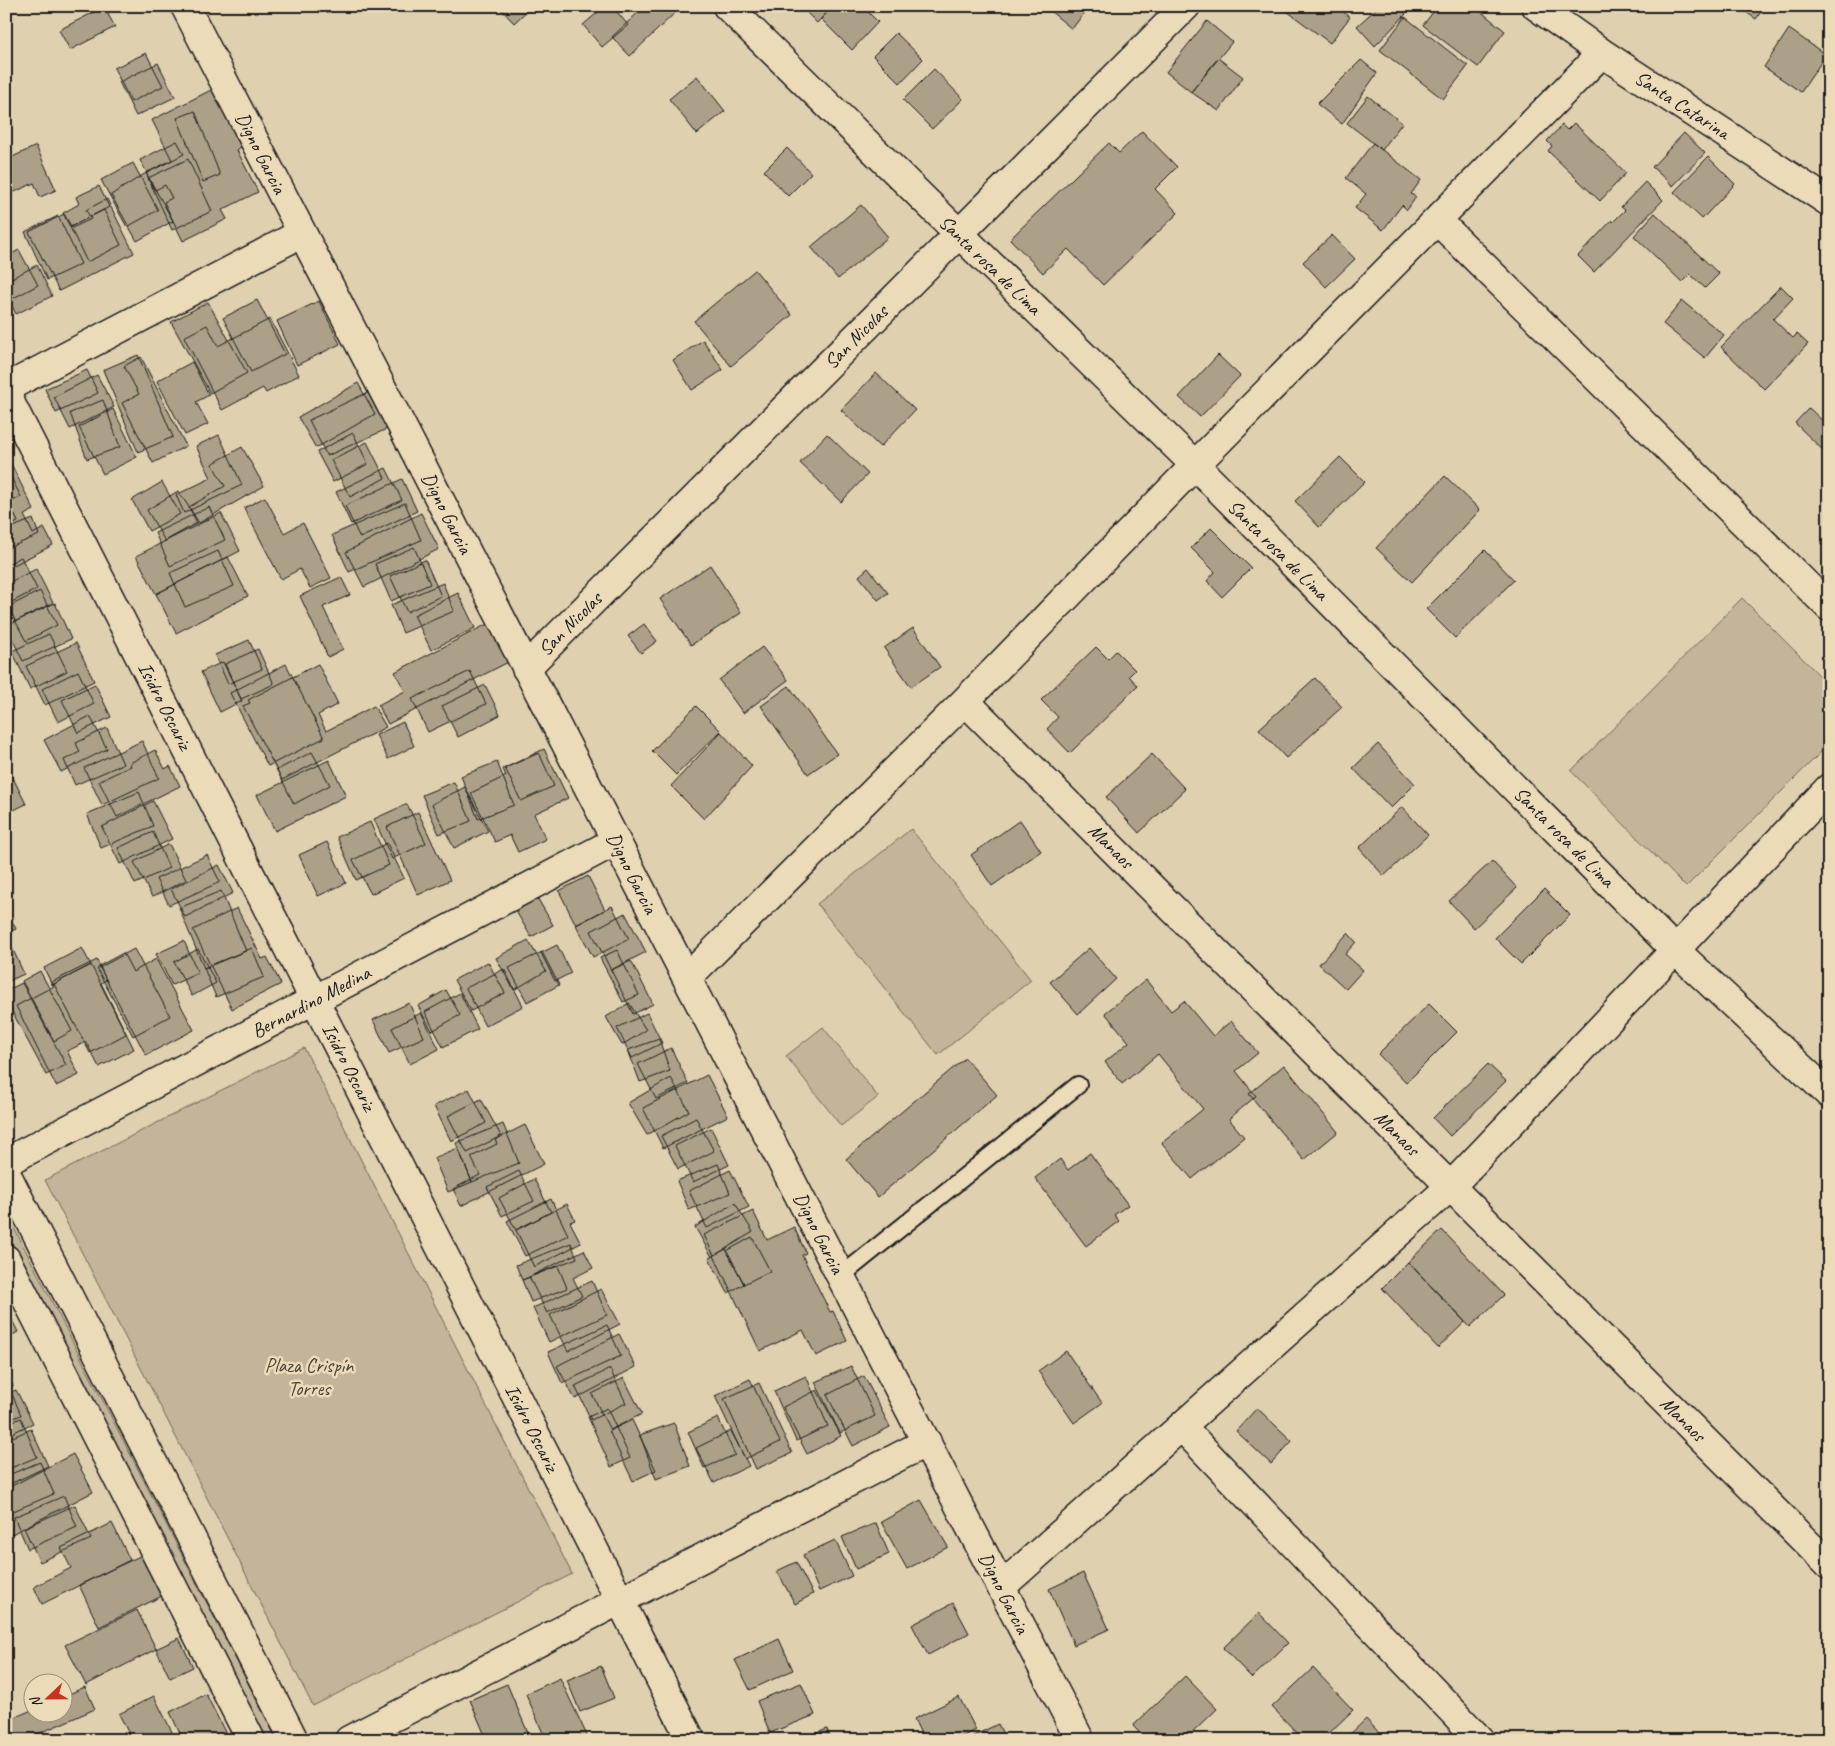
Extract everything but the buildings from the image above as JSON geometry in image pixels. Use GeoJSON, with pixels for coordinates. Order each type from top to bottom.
{"type":"FeatureCollection","features":[{"type":"Feature","properties":{"kind":"street","name":"Digno Garcia"},"geometry":{"type":"LineString","coordinates":[[185,6],[1080,1740]]}},
{"type":"Feature","properties":{"kind":"street","name":"Santa rosa de Lima"},"geometry":{"type":"LineString","coordinates":[[727,6],[1195,465],[1675,950],[1829,1094]]}},
{"type":"Feature","properties":{"kind":"street","name":"San Nicolas"},"geometry":{"type":"LineString","coordinates":[[526,668],[1186,6]]}},
{"type":"Feature","properties":{"kind":"street","name":"Santa Catarina"},"geometry":{"type":"LineString","coordinates":[[1536,6],[1602,53],[1829,202]]}},
{"type":"Feature","properties":{"kind":"street"},"geometry":{"type":"LineString","coordinates":[[687,978],[966,701],[1195,465],[1602,53]]}},
{"type":"Feature","properties":{"kind":"street"},"geometry":{"type":"LineString","coordinates":[[1437,220],[1829,607]]}},
{"type":"Feature","properties":{"kind":"street"},"geometry":{"type":"LineString","coordinates":[[6,388],[302,233]]}},
{"type":"Feature","properties":{"kind":"street","name":"Isidro Oscariz"},"geometry":{"type":"LineString","coordinates":[[6,394],[691,1740]]}},
{"type":"Feature","properties":{"kind":"street","name":"Manaos"},"geometry":{"type":"LineString","coordinates":[[966,701],[1829,1565]]}},
{"type":"Feature","properties":{"kind":"street"},"geometry":{"type":"LineString","coordinates":[[1001,1586],[1451,1186],[1829,788]]}},
{"type":"Feature","properties":{"kind":"street","name":"Bernardino Medina"},"geometry":{"type":"LineString","coordinates":[[6,1162],[616,841]]}},
{"type":"Feature","properties":{"kind":"street"},"geometry":{"type":"LineString","coordinates":[[6,1173],[294,1740]]}},
{"type":"Feature","properties":{"kind":"street"},"geometry":{"type":"LineString","coordinates":[[6,1259],[251,1740]]}},
{"type":"Feature","properties":{"kind":"street"},"geometry":{"type":"LineString","coordinates":[[1182,1427],[1480,1740]]}},
{"type":"Feature","properties":{"kind":"street"},"geometry":{"type":"LineString","coordinates":[[349,1740],[927,1442]]}},
{"type":"Feature","properties":{"kind":"lane"},"geometry":{"type":"LineString","coordinates":[[841,1276],[1078,1085]]}},
{"type":"Feature","properties":{"kind":"green space"},"geometry":{"type":"Polygon","coordinates":[[[1742,598],[1829,685],[1829,744],[1686,887],[1571,771],[1742,598]]]}},
{"type":"Feature","properties":{"kind":"green space"},"geometry":{"type":"Polygon","coordinates":[[[911,829],[1031,980],[938,1055],[817,904],[911,829]]]}},
{"type":"Feature","properties":{"kind":"green space"},"geometry":{"type":"Polygon","coordinates":[[[823,1027],[878,1097],[841,1126],[786,1056],[823,1027]]]}},
{"type":"Feature","properties":{"kind":"green space","name":"Plaza Crispín Torres"},"geometry":{"type":"Polygon","coordinates":[[[304,1048],[572,1574],[313,1706],[45,1180],[304,1048]]]}},
{"type":"Feature","properties":{"kind":"green space"},"geometry":{"type":"Polygon","coordinates":[[[6,1212],[277,1740],[267,1740],[6,1231],[6,1212]]]}}]}
